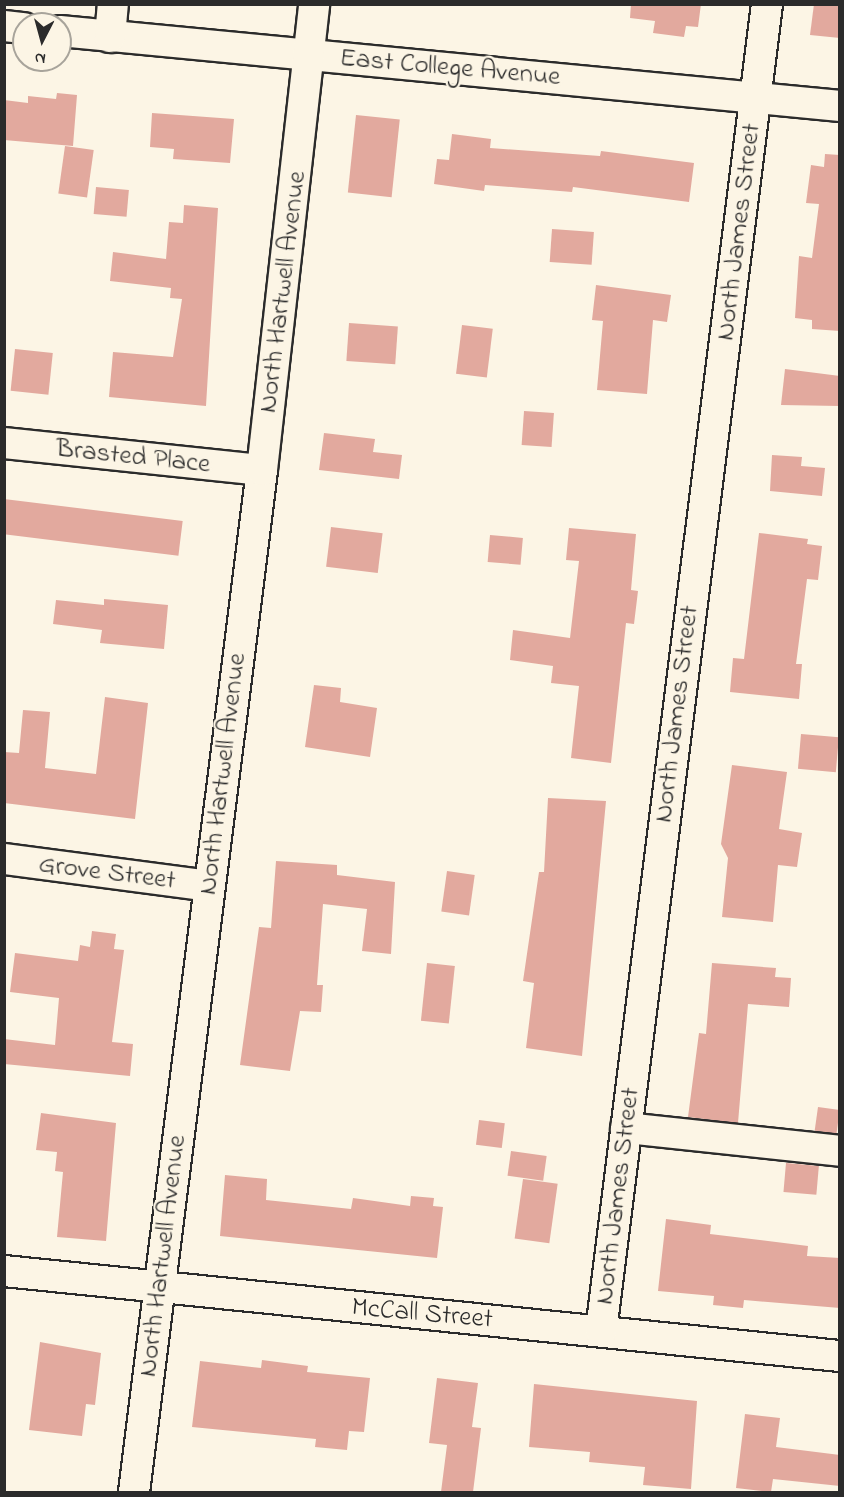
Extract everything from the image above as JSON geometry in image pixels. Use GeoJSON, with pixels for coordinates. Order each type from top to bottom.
{"type":"FeatureCollection","features":[{"type":"Feature","properties":{"kind":"street"},"geometry":{"type":"LineString","coordinates":[[110,37],[113,4]]}},
{"type":"Feature","properties":{"kind":"street","name":"North Hartwell Avenue"},"geometry":{"type":"LineString","coordinates":[[134,1492],[262,470],[314,4]]}},
{"type":"Feature","properties":{"kind":"street","name":"North James Street"},"geometry":{"type":"LineString","coordinates":[[601,1331],[766,4]]}},
{"type":"Feature","properties":{"kind":"street","name":"East College Avenue"},"geometry":{"type":"LineString","coordinates":[[72,32],[755,96],[840,106]]}},
{"type":"Feature","properties":{"kind":"street","name":"Brasted Place"},"geometry":{"type":"LineString","coordinates":[[4,443],[262,470]]}},
{"type":"Feature","properties":{"kind":"street","name":"Grove Street"},"geometry":{"type":"LineString","coordinates":[[4,859],[209,886]]}},
{"type":"Feature","properties":{"kind":"street"},"geometry":{"type":"LineString","coordinates":[[626,1128],[840,1150]]}},
{"type":"Feature","properties":{"kind":"street","name":"McCall Street"},"geometry":{"type":"LineString","coordinates":[[4,1271],[160,1289],[840,1356]]}},
{"type":"Feature","properties":{"kind":"building"},"geometry":{"type":"Polygon","coordinates":[[[631,4],[701,4],[698,27],[686,26],[684,37],[653,33],[655,21],[630,18],[631,4]]]}},
{"type":"Feature","properties":{"kind":"building"},"geometry":{"type":"Polygon","coordinates":[[[814,4],[840,4],[840,38],[810,35],[814,4]]]}},
{"type":"Feature","properties":{"kind":"building"},"geometry":{"type":"Polygon","coordinates":[[[57,93],[77,95],[73,146],[4,140],[4,100],[28,103],[28,96],[56,99],[57,93]]]}},
{"type":"Feature","properties":{"kind":"building"},"geometry":{"type":"Polygon","coordinates":[[[152,113],[234,119],[230,163],[173,159],[174,149],[150,147],[152,113]]]}},
{"type":"Feature","properties":{"kind":"building"},"geometry":{"type":"Polygon","coordinates":[[[356,115],[400,120],[392,197],[348,193],[356,115]]]}},
{"type":"Feature","properties":{"kind":"building"},"geometry":{"type":"Polygon","coordinates":[[[452,134],[491,139],[490,148],[600,156],[601,151],[694,163],[689,202],[573,187],[572,192],[485,185],[484,191],[434,184],[437,159],[449,160],[452,134]]]}},
{"type":"Feature","properties":{"kind":"building"},"geometry":{"type":"Polygon","coordinates":[[[65,146],[94,150],[87,198],[58,194],[65,146]]]}},
{"type":"Feature","properties":{"kind":"building"},"geometry":{"type":"Polygon","coordinates":[[[825,154],[840,155],[840,331],[812,329],[812,320],[795,318],[799,256],[812,258],[819,204],[806,203],[811,165],[824,167],[825,154]]]}},
{"type":"Feature","properties":{"kind":"building"},"geometry":{"type":"Polygon","coordinates":[[[96,187],[129,190],[127,217],[94,214],[96,187]]]}},
{"type":"Feature","properties":{"kind":"building"},"geometry":{"type":"Polygon","coordinates":[[[184,205],[218,208],[206,406],[109,397],[113,352],[173,357],[182,299],[170,298],[171,288],[110,281],[113,252],[166,259],[169,222],[183,223],[184,205]]]}},
{"type":"Feature","properties":{"kind":"building"},"geometry":{"type":"Polygon","coordinates":[[[552,229],[594,232],[592,265],[550,262],[552,229]]]}},
{"type":"Feature","properties":{"kind":"building"},"geometry":{"type":"Polygon","coordinates":[[[596,285],[671,295],[667,322],[653,320],[647,394],[597,390],[603,321],[592,320],[596,285]]]}},
{"type":"Feature","properties":{"kind":"building"},"geometry":{"type":"Polygon","coordinates":[[[349,323],[398,326],[395,364],[346,361],[349,323]]]}},
{"type":"Feature","properties":{"kind":"building"},"geometry":{"type":"Polygon","coordinates":[[[462,325],[493,329],[487,377],[456,374],[462,325]]]}},
{"type":"Feature","properties":{"kind":"building"},"geometry":{"type":"Polygon","coordinates":[[[15,349],[53,353],[48,395],[11,391],[15,349]]]}},
{"type":"Feature","properties":{"kind":"building"},"geometry":{"type":"Polygon","coordinates":[[[785,369],[840,376],[840,406],[781,405],[785,369]]]}},
{"type":"Feature","properties":{"kind":"building"},"geometry":{"type":"Polygon","coordinates":[[[524,411],[554,413],[552,447],[522,445],[524,411]]]}},
{"type":"Feature","properties":{"kind":"building"},"geometry":{"type":"Polygon","coordinates":[[[324,433],[375,439],[373,452],[402,455],[399,479],[319,470],[324,433]]]}},
{"type":"Feature","properties":{"kind":"building"},"geometry":{"type":"Polygon","coordinates":[[[772,455],[802,457],[801,466],[825,468],[822,496],[770,491],[772,455]]]}},
{"type":"Feature","properties":{"kind":"building"},"geometry":{"type":"Polygon","coordinates":[[[4,499],[183,521],[178,556],[4,534],[4,499]]]}},
{"type":"Feature","properties":{"kind":"building"},"geometry":{"type":"Polygon","coordinates":[[[331,527],[383,533],[378,573],[326,567],[331,527]]]}},
{"type":"Feature","properties":{"kind":"building"},"geometry":{"type":"Polygon","coordinates":[[[569,528],[636,534],[631,590],[638,591],[634,624],[626,623],[611,763],[571,758],[579,686],[551,683],[553,666],[510,660],[513,630],[570,638],[579,561],[566,560],[569,528]]]}},
{"type":"Feature","properties":{"kind":"building"},"geometry":{"type":"Polygon","coordinates":[[[759,533],[808,539],[807,544],[822,546],[818,580],[807,579],[796,664],[802,664],[799,699],[730,692],[733,658],[744,659],[759,533]]]}},
{"type":"Feature","properties":{"kind":"building"},"geometry":{"type":"Polygon","coordinates":[[[490,535],[523,538],[521,565],[488,562],[490,535]]]}},
{"type":"Feature","properties":{"kind":"building"},"geometry":{"type":"Polygon","coordinates":[[[104,599],[168,605],[164,649],[100,643],[102,630],[53,624],[56,600],[104,605],[104,599]]]}},
{"type":"Feature","properties":{"kind":"building"},"geometry":{"type":"Polygon","coordinates":[[[314,685],[341,688],[340,702],[377,708],[370,757],[305,747],[314,685]]]}},
{"type":"Feature","properties":{"kind":"building"},"geometry":{"type":"Polygon","coordinates":[[[105,697],[148,703],[135,819],[4,803],[4,752],[19,753],[23,710],[50,712],[45,768],[96,774],[105,697]]]}},
{"type":"Feature","properties":{"kind":"building"},"geometry":{"type":"Polygon","coordinates":[[[801,734],[839,737],[836,772],[798,769],[801,734]]]}},
{"type":"Feature","properties":{"kind":"building"},"geometry":{"type":"Polygon","coordinates":[[[732,765],[787,772],[779,829],[802,833],[797,867],[778,865],[773,922],[722,917],[728,858],[721,844],[732,765]]]}},
{"type":"Feature","properties":{"kind":"building"},"geometry":{"type":"Polygon","coordinates":[[[548,798],[606,801],[582,1056],[526,1048],[534,983],[523,981],[539,872],[544,872],[548,798]]]}},
{"type":"Feature","properties":{"kind":"building"},"geometry":{"type":"Polygon","coordinates":[[[276,861],[337,865],[337,875],[395,882],[391,954],[362,951],[367,909],[323,904],[317,985],[323,985],[321,1012],[300,1011],[290,1071],[240,1065],[259,927],[271,928],[276,861]]]}},
{"type":"Feature","properties":{"kind":"building"},"geometry":{"type":"Polygon","coordinates":[[[447,871],[475,875],[469,915],[441,912],[447,871]]]}},
{"type":"Feature","properties":{"kind":"building"},"geometry":{"type":"Polygon","coordinates":[[[92,931],[116,934],[114,949],[124,950],[112,1042],[133,1044],[130,1076],[4,1064],[4,1039],[55,1045],[59,998],[10,992],[15,953],[78,961],[80,945],[90,947],[92,931]]]}},
{"type":"Feature","properties":{"kind":"building"},"geometry":{"type":"Polygon","coordinates":[[[427,963],[455,966],[449,1024],[421,1021],[427,963]]]}},
{"type":"Feature","properties":{"kind":"building"},"geometry":{"type":"Polygon","coordinates":[[[712,963],[776,968],[775,977],[791,978],[789,1007],[748,1004],[738,1123],[688,1117],[699,1033],[706,1034],[712,963]]]}},
{"type":"Feature","properties":{"kind":"building"},"geometry":{"type":"Polygon","coordinates":[[[818,1107],[840,1110],[836,1134],[815,1131],[818,1107]]]}},
{"type":"Feature","properties":{"kind":"building"},"geometry":{"type":"Polygon","coordinates":[[[41,1113],[116,1123],[106,1241],[57,1237],[63,1172],[55,1171],[57,1152],[36,1150],[41,1113]]]}},
{"type":"Feature","properties":{"kind":"building"},"geometry":{"type":"Polygon","coordinates":[[[479,1120],[505,1123],[502,1148],[476,1145],[479,1120]]]}},
{"type":"Feature","properties":{"kind":"building"},"geometry":{"type":"Polygon","coordinates":[[[511,1151],[547,1156],[543,1181],[508,1176],[511,1151]]]}},
{"type":"Feature","properties":{"kind":"building"},"geometry":{"type":"Polygon","coordinates":[[[786,1163],[819,1166],[816,1195],[783,1192],[786,1163]]]}},
{"type":"Feature","properties":{"kind":"building"},"geometry":{"type":"Polygon","coordinates":[[[225,1175],[267,1179],[266,1200],[351,1209],[353,1198],[410,1206],[411,1196],[434,1198],[433,1206],[443,1207],[437,1258],[220,1236],[225,1175]]]}},
{"type":"Feature","properties":{"kind":"building"},"geometry":{"type":"Polygon","coordinates":[[[523,1179],[558,1184],[549,1243],[515,1238],[523,1179]]]}},
{"type":"Feature","properties":{"kind":"building"},"geometry":{"type":"Polygon","coordinates":[[[666,1219],[711,1225],[710,1234],[808,1246],[807,1256],[840,1258],[840,1308],[744,1300],[743,1308],[713,1305],[714,1296],[658,1291],[666,1219]]]}},
{"type":"Feature","properties":{"kind":"building"},"geometry":{"type":"Polygon","coordinates":[[[40,1342],[101,1353],[95,1405],[86,1404],[82,1436],[29,1430],[40,1342]]]}},
{"type":"Feature","properties":{"kind":"building"},"geometry":{"type":"Polygon","coordinates":[[[262,1360],[308,1366],[307,1372],[370,1378],[364,1432],[349,1431],[347,1450],[315,1447],[316,1439],[192,1427],[200,1361],[261,1368],[262,1360]]]}},
{"type":"Feature","properties":{"kind":"building"},"geometry":{"type":"Polygon","coordinates":[[[437,1378],[478,1383],[472,1427],[481,1428],[473,1492],[441,1492],[447,1445],[429,1443],[437,1378]]]}},
{"type":"Feature","properties":{"kind":"building"},"geometry":{"type":"Polygon","coordinates":[[[534,1384],[697,1401],[691,1489],[643,1485],[645,1467],[589,1462],[590,1452],[529,1447],[534,1384]]]}},
{"type":"Feature","properties":{"kind":"building"},"geometry":{"type":"Polygon","coordinates":[[[745,1414],[780,1418],[776,1447],[840,1455],[840,1486],[773,1479],[771,1492],[736,1488],[745,1414]]]}}]}
